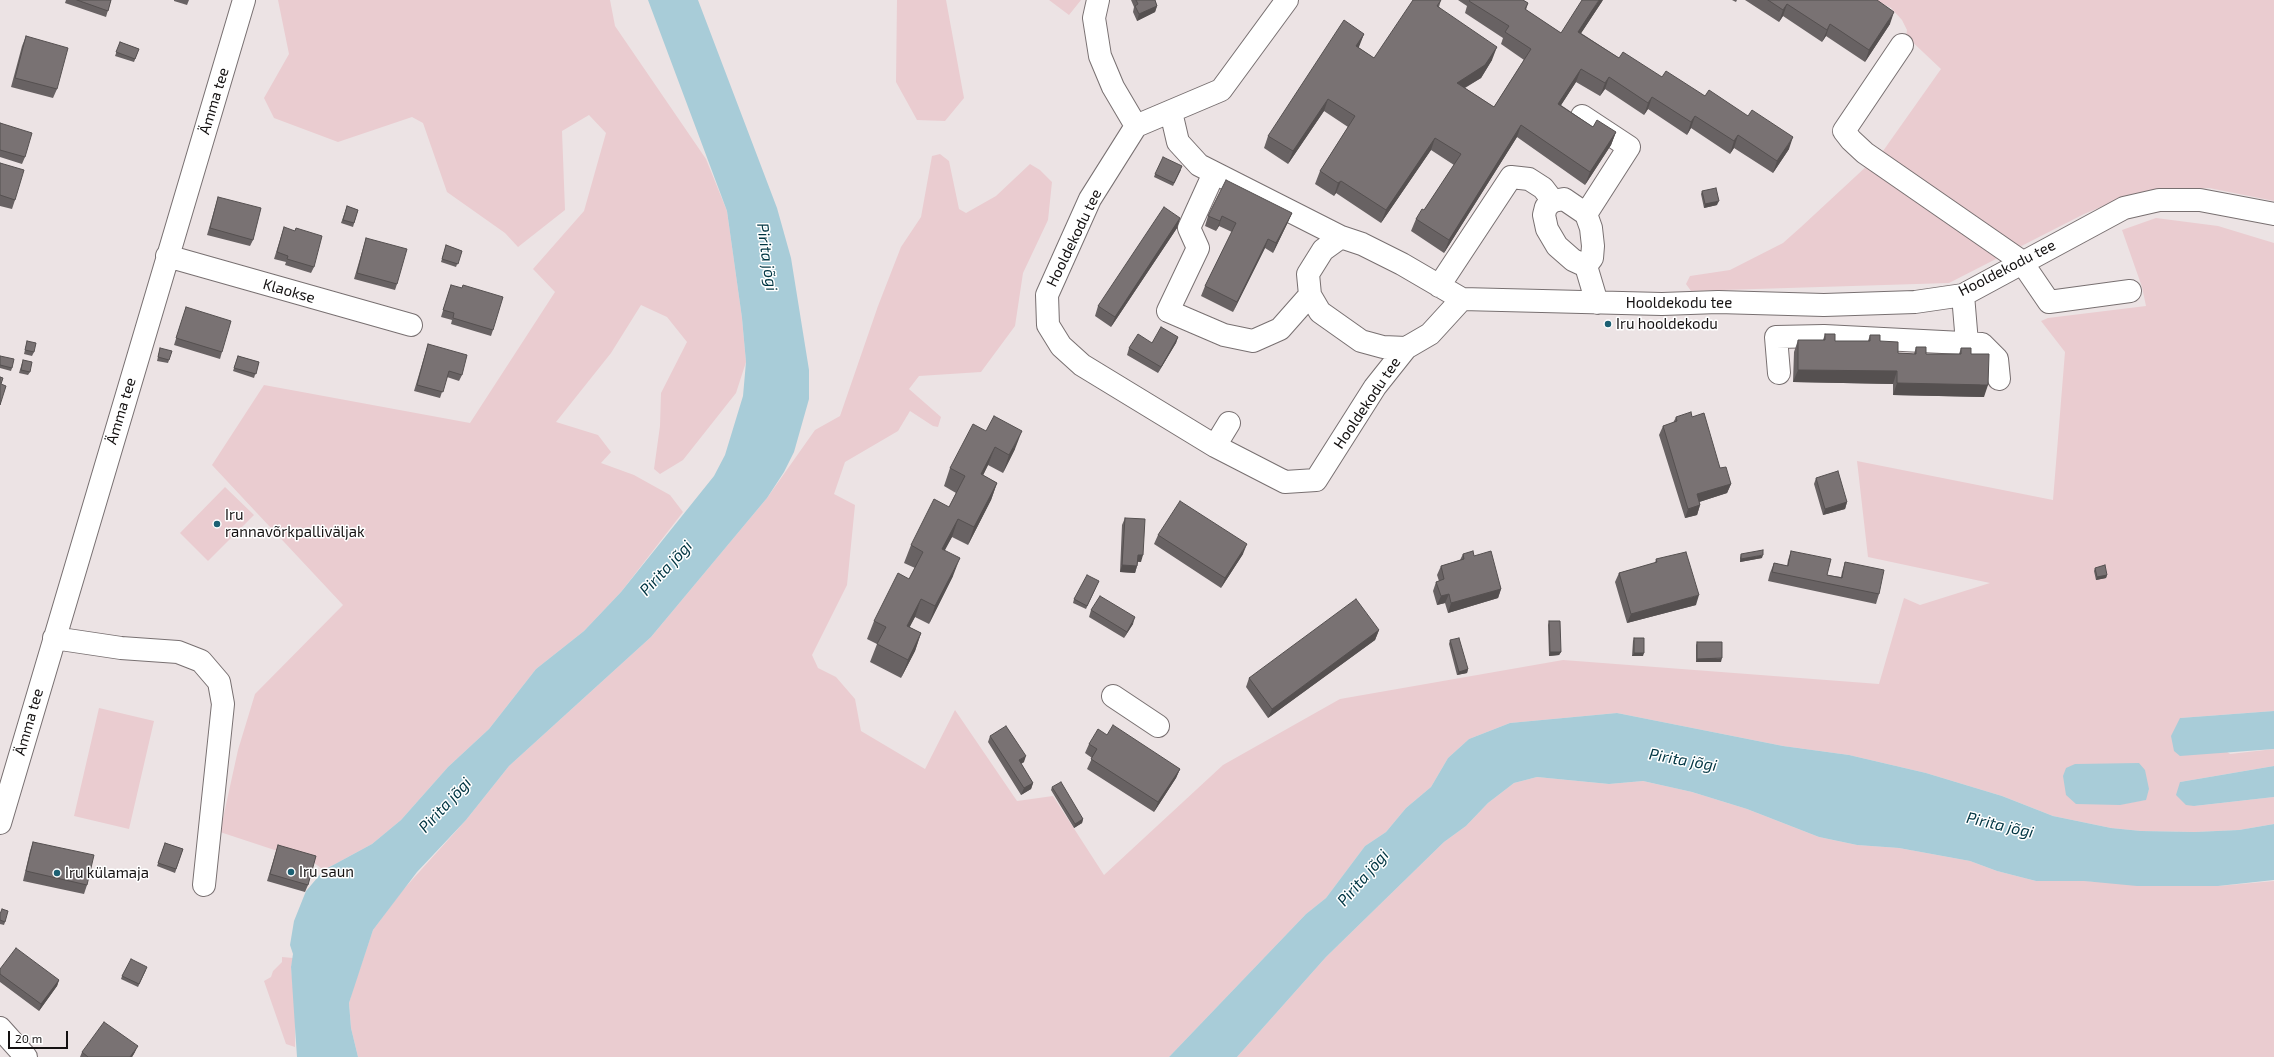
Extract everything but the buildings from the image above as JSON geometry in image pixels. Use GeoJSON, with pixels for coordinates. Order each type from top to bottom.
{"type":"FeatureCollection","features":[{"type":"Feature","properties":{"kind":"street","name":"Ämma tee"},"geometry":{"type":"LineString","coordinates":[[0,823],[244,0]]}},
{"type":"Feature","properties":{"kind":"street"},"geometry":{"type":"LineString","coordinates":[[1098,0],[1094,18],[1100,56],[1113,87],[1136,126],[1221,90],[1287,0]]}},
{"type":"Feature","properties":{"kind":"street"},"geometry":{"type":"LineString","coordinates":[[1902,45],[1844,131],[1865,153],[2021,262],[2049,302],[2130,291]]}},
{"type":"Feature","properties":{"kind":"street"},"geometry":{"type":"LineString","coordinates":[[1171,112],[1178,142],[1200,165],[1341,237],[1388,258],[1462,299]]}},
{"type":"Feature","properties":{"kind":"street"},"geometry":{"type":"LineString","coordinates":[[1582,116],[1629,148],[1586,214]]}},
{"type":"Feature","properties":{"kind":"street","name":"Hooldekodu tee"},"geometry":{"type":"LineString","coordinates":[[1136,126],[1090,200],[1047,295],[1048,325],[1061,346],[1082,366],[1215,446],[1285,482],[1316,480],[1375,387],[1406,348],[1430,334],[1462,299],[1597,303],[1824,305],[1915,302],[1963,295],[2021,262],[2124,208],[2159,200],[2200,200],[2274,214]]}},
{"type":"Feature","properties":{"kind":"street"},"geometry":{"type":"LineString","coordinates":[[1214,173],[1189,228],[1198,248],[1168,311],[1224,335],[1253,341],[1280,329],[1310,295]]}},
{"type":"Feature","properties":{"kind":"street"},"geometry":{"type":"LineString","coordinates":[[1439,286],[1511,177],[1529,179],[1543,188],[1553,201]]}},
{"type":"Feature","properties":{"kind":"street"},"geometry":{"type":"LineString","coordinates":[[1586,266],[1592,258],[1593,246],[1591,228],[1586,214],[1564,199],[1553,201],[1546,207],[1544,215],[1547,229],[1557,246],[1573,260],[1586,266],[1597,303]]}},
{"type":"Feature","properties":{"kind":"street"},"geometry":{"type":"LineString","coordinates":[[1341,237],[1323,250],[1308,274],[1310,295],[1320,312],[1361,341],[1384,348],[1406,348]]}},
{"type":"Feature","properties":{"kind":"street","name":"Klaokse"},"geometry":{"type":"LineString","coordinates":[[167,256],[411,325]]}},
{"type":"Feature","properties":{"kind":"street"},"geometry":{"type":"LineString","coordinates":[[1963,295],[1967,343]]}},
{"type":"Feature","properties":{"kind":"street"},"geometry":{"type":"LineString","coordinates":[[1824,305],[1824,336]]}},
{"type":"Feature","properties":{"kind":"street"},"geometry":{"type":"LineString","coordinates":[[1779,373],[1776,337],[1824,336],[1982,344],[1997,360],[1999,379]]}},
{"type":"Feature","properties":{"kind":"street"},"geometry":{"type":"LineString","coordinates":[[1215,446],[1229,423]]}},
{"type":"Feature","properties":{"kind":"street"},"geometry":{"type":"LineString","coordinates":[[54,638],[121,648],[178,652],[201,661],[219,682],[223,704],[204,885]]}},
{"type":"Feature","properties":{"kind":"street"},"geometry":{"type":"LineString","coordinates":[[1113,696],[1158,726]]}},
{"type":"Feature","properties":{"kind":"street"},"geometry":{"type":"LineString","coordinates":[[0,1028],[26,1057]]}},
{"type":"Feature","properties":{"kind":"shaded area"},"geometry":{"type":"Polygon","coordinates":[[[278,0],[610,0],[615,26],[706,159],[727,211],[742,318],[746,362],[736,393],[683,460],[660,474],[654,469],[660,426],[661,393],[687,342],[667,317],[641,305],[611,353],[556,422],[598,435],[611,452],[601,463],[634,475],[670,495],[683,512],[621,592],[584,631],[536,669],[489,729],[448,767],[401,820],[372,844],[324,870],[314,863],[220,832],[238,750],[255,694],[343,605],[212,465],[264,385],[470,423],[555,292],[533,269],[584,211],[606,133],[589,115],[562,131],[565,210],[518,247],[505,233],[447,192],[423,123],[412,117],[338,142],[274,118],[264,98],[289,54],[278,0]]]}},
{"type":"Feature","properties":{"kind":"shaded area"},"geometry":{"type":"Polygon","coordinates":[[[897,0],[946,0],[964,98],[945,121],[917,120],[896,82],[897,0]]]}},
{"type":"Feature","properties":{"kind":"shaded area"},"geometry":{"type":"Polygon","coordinates":[[[1049,0],[1081,0],[1069,15],[1049,0]]]}},
{"type":"Feature","properties":{"kind":"shaded area"},"geometry":{"type":"Polygon","coordinates":[[[1875,0],[2274,0],[2274,201],[2209,188],[2132,194],[2084,214],[1949,283],[1691,291],[1686,284],[1690,276],[1730,270],[1783,243],[1883,151],[1941,69],[1906,36],[1907,30],[1902,20],[1891,8],[1875,0]]]}},
{"type":"Feature","properties":{"kind":"shaded area"},"geometry":{"type":"Polygon","coordinates":[[[940,154],[949,161],[959,209],[966,213],[996,196],[1030,164],[1040,170],[1052,182],[1048,220],[1023,273],[1015,326],[981,372],[919,376],[909,389],[941,417],[938,427],[933,426],[910,411],[898,431],[845,462],[834,494],[855,505],[847,585],[812,655],[818,668],[836,677],[855,699],[861,731],[925,769],[955,710],[1017,801],[1053,796],[1104,875],[1223,765],[1340,699],[1563,660],[1879,684],[1904,598],[1920,605],[1990,583],[1868,557],[1857,461],[2053,500],[2065,352],[2041,321],[2048,318],[2146,306],[2142,287],[2122,230],[2156,218],[2218,226],[2274,243],[2274,711],[2180,718],[2230,754],[2274,749],[2274,766],[2180,782],[2194,806],[2274,797],[2274,824],[2239,830],[2195,832],[2141,831],[2111,828],[2053,816],[2002,796],[1926,773],[1849,755],[1783,746],[1617,713],[1510,723],[1469,739],[1448,758],[1431,787],[1406,808],[1386,832],[1365,846],[1326,898],[1306,914],[1169,1057],[358,1057],[351,1028],[349,1003],[373,930],[402,891],[466,820],[509,766],[651,637],[767,498],[815,430],[840,416],[878,306],[901,247],[921,217],[932,156],[940,154]],[[2149,789],[2122,804],[2145,800],[2149,789]]]}},
{"type":"Feature","properties":{"kind":"shaded area","name":"Iru rannavõrkpalliväljak"},"geometry":{"type":"Polygon","coordinates":[[[225,487],[254,515],[208,561],[180,533],[225,487]]]}},
{"type":"Feature","properties":{"kind":"shaded area"},"geometry":{"type":"Polygon","coordinates":[[[99,708],[154,721],[129,829],[74,816],[99,708]]]}},
{"type":"Feature","properties":{"kind":"shaded area"},"geometry":{"type":"Polygon","coordinates":[[[1537,777],[1609,784],[1643,781],[1692,792],[1747,809],[1819,837],[1857,845],[1899,848],[1970,861],[1997,871],[2036,881],[2084,881],[2218,886],[2274,881],[2274,1057],[1237,1057],[1326,957],[1444,842],[1466,826],[1488,803],[1514,783],[1537,777]]]}},
{"type":"Feature","properties":{"kind":"shaded area"},"geometry":{"type":"Polygon","coordinates":[[[282,957],[293,958],[291,967],[295,1007],[295,1047],[286,1044],[264,981],[271,977],[273,971],[282,962],[282,957]]]}},
{"type":"Feature","properties":{"kind":"water","name":"Pirita jõgi"},"geometry":{"type":"Polygon","coordinates":[[[648,0],[698,0],[777,208],[791,258],[809,370],[809,399],[794,452],[784,472],[767,498],[651,637],[509,766],[466,820],[417,872],[373,930],[349,1003],[351,1028],[358,1057],[297,1057],[291,967],[293,954],[290,945],[294,921],[306,891],[324,870],[372,844],[401,820],[448,767],[489,729],[536,669],[584,631],[621,592],[714,476],[725,455],[743,396],[746,362],[742,318],[727,211],[648,0]]]}},
{"type":"Feature","properties":{"kind":"water"},"geometry":{"type":"Polygon","coordinates":[[[2274,711],[2274,749],[2180,756],[2174,751],[2171,736],[2180,718],[2274,711]]]}},
{"type":"Feature","properties":{"kind":"water","name":"Pirita jõgi"},"geometry":{"type":"Polygon","coordinates":[[[1617,713],[1783,746],[1849,755],[1926,773],[2002,796],[2053,816],[2111,828],[2141,831],[2195,832],[2239,830],[2274,824],[2274,880],[2218,886],[2137,886],[2084,881],[2036,881],[1997,871],[1970,861],[1899,848],[1857,845],[1819,837],[1747,809],[1692,792],[1643,781],[1609,784],[1537,777],[1514,783],[1488,803],[1466,826],[1444,842],[1326,957],[1237,1057],[1169,1057],[1306,914],[1326,898],[1365,846],[1386,832],[1406,808],[1431,787],[1448,758],[1469,739],[1510,723],[1617,713]]]}},
{"type":"Feature","properties":{"kind":"water"},"geometry":{"type":"Polygon","coordinates":[[[2139,763],[2145,770],[2149,789],[2146,800],[2120,805],[2076,804],[2066,795],[2063,776],[2066,768],[2075,764],[2139,763]]]}},
{"type":"Feature","properties":{"kind":"water"},"geometry":{"type":"Polygon","coordinates":[[[2274,766],[2274,797],[2194,806],[2186,805],[2176,795],[2180,782],[2274,766]]]}},
{"type":"Feature","properties":{"kind":"place","name":"Iru hooldekodu"},"geometry":{"type":"Point","coordinates":[1608,324]}},
{"type":"Feature","properties":{"kind":"place","name":"Iru rannavõrkpalliväljak"},"geometry":{"type":"Point","coordinates":[217,524]}},
{"type":"Feature","properties":{"kind":"place","name":"Iru saun"},"geometry":{"type":"Point","coordinates":[291,872]}},
{"type":"Feature","properties":{"kind":"place","name":"Iru külamaja"},"geometry":{"type":"Point","coordinates":[57,873]}}]}
